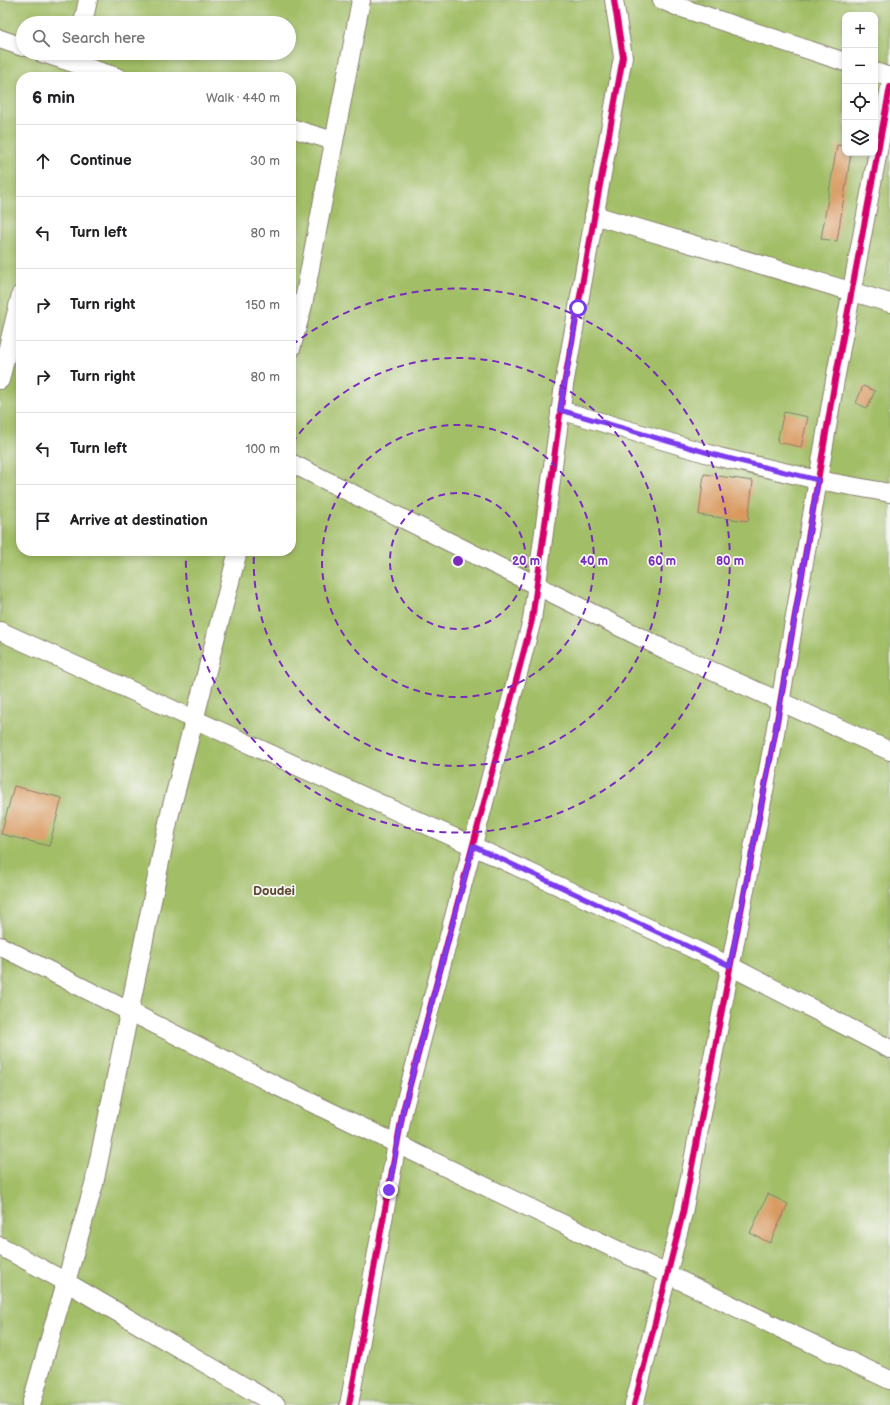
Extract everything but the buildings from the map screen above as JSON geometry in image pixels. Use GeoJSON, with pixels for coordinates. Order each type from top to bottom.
{"type":"FeatureCollection","features":[{"type":"Feature","properties":{"kind":"street"},"geometry":{"type":"LineString","coordinates":[[85,16],[88,0]]}},
{"type":"Feature","properties":{"kind":"street"},"geometry":{"type":"LineString","coordinates":[[296,331],[303,305],[361,0]]}},
{"type":"Feature","properties":{"kind":"street"},"geometry":{"type":"LineString","coordinates":[[349,1405],[405,1104],[532,620],[565,377],[623,56],[614,0]]}},
{"type":"Feature","properties":{"kind":"street"},"geometry":{"type":"LineString","coordinates":[[662,0],[842,61]]}},
{"type":"Feature","properties":{"kind":"street"},"geometry":{"type":"LineString","coordinates":[[0,39],[16,44]]}},
{"type":"Feature","properties":{"kind":"street"},"geometry":{"type":"LineString","coordinates":[[61,60],[99,72]]}},
{"type":"Feature","properties":{"kind":"street"},"geometry":{"type":"LineString","coordinates":[[878,73],[890,77]]}},
{"type":"Feature","properties":{"kind":"street"},"geometry":{"type":"LineString","coordinates":[[634,1405],[683,1213],[780,702],[851,292],[890,87]]}},
{"type":"Feature","properties":{"kind":"street"},"geometry":{"type":"LineString","coordinates":[[296,130],[334,141]]}},
{"type":"Feature","properties":{"kind":"street"},"geometry":{"type":"LineString","coordinates":[[594,216],[890,303]]}},
{"type":"Feature","properties":{"kind":"street"},"geometry":{"type":"LineString","coordinates":[[0,380],[16,314]]}},
{"type":"Feature","properties":{"kind":"street"},"geometry":{"type":"LineString","coordinates":[[560,410],[719,456],[818,480],[890,493]]}},
{"type":"Feature","properties":{"kind":"street"},"geometry":{"type":"LineString","coordinates":[[296,466],[672,653],[890,751]]}},
{"type":"Feature","properties":{"kind":"street"},"geometry":{"type":"LineString","coordinates":[[31,1405],[94,1184],[170,813],[237,556]]}},
{"type":"Feature","properties":{"kind":"street"},"geometry":{"type":"LineString","coordinates":[[0,631],[473,846],[730,966],[890,1049]]}},
{"type":"Feature","properties":{"kind":"street"},"geometry":{"type":"LineString","coordinates":[[0,946],[279,1087],[890,1380]]}},
{"type":"Feature","properties":{"kind":"street"},"geometry":{"type":"LineString","coordinates":[[0,1246],[66,1282],[276,1405]]}},
{"type":"Feature","properties":{"kind":"green space"},"geometry":{"type":"Polygon","coordinates":[[[0,0],[890,0],[890,1405],[0,1405],[0,0]]]}},
{"type":"Feature","properties":{"kind":"cycle path"},"geometry":{"type":"LineString","coordinates":[[349,1405],[403,1111],[532,620],[564,385],[623,57],[614,0]]}},
{"type":"Feature","properties":{"kind":"cycle path"},"geometry":{"type":"LineString","coordinates":[[634,1405],[683,1213],[774,739],[835,380],[890,87]]}},
{"type":"Feature","properties":{"kind":"district","name":"Doudei"},"geometry":{"type":"Point","coordinates":[274,891]}},
{"type":"Feature","properties":{"kind":"route"},"geometry":{"type":"LineString","coordinates":[[389,1190],[403,1111],[473,846],[730,966],[774,739],[818,480],[719,456],[560,410],[578,308]]}}]}
